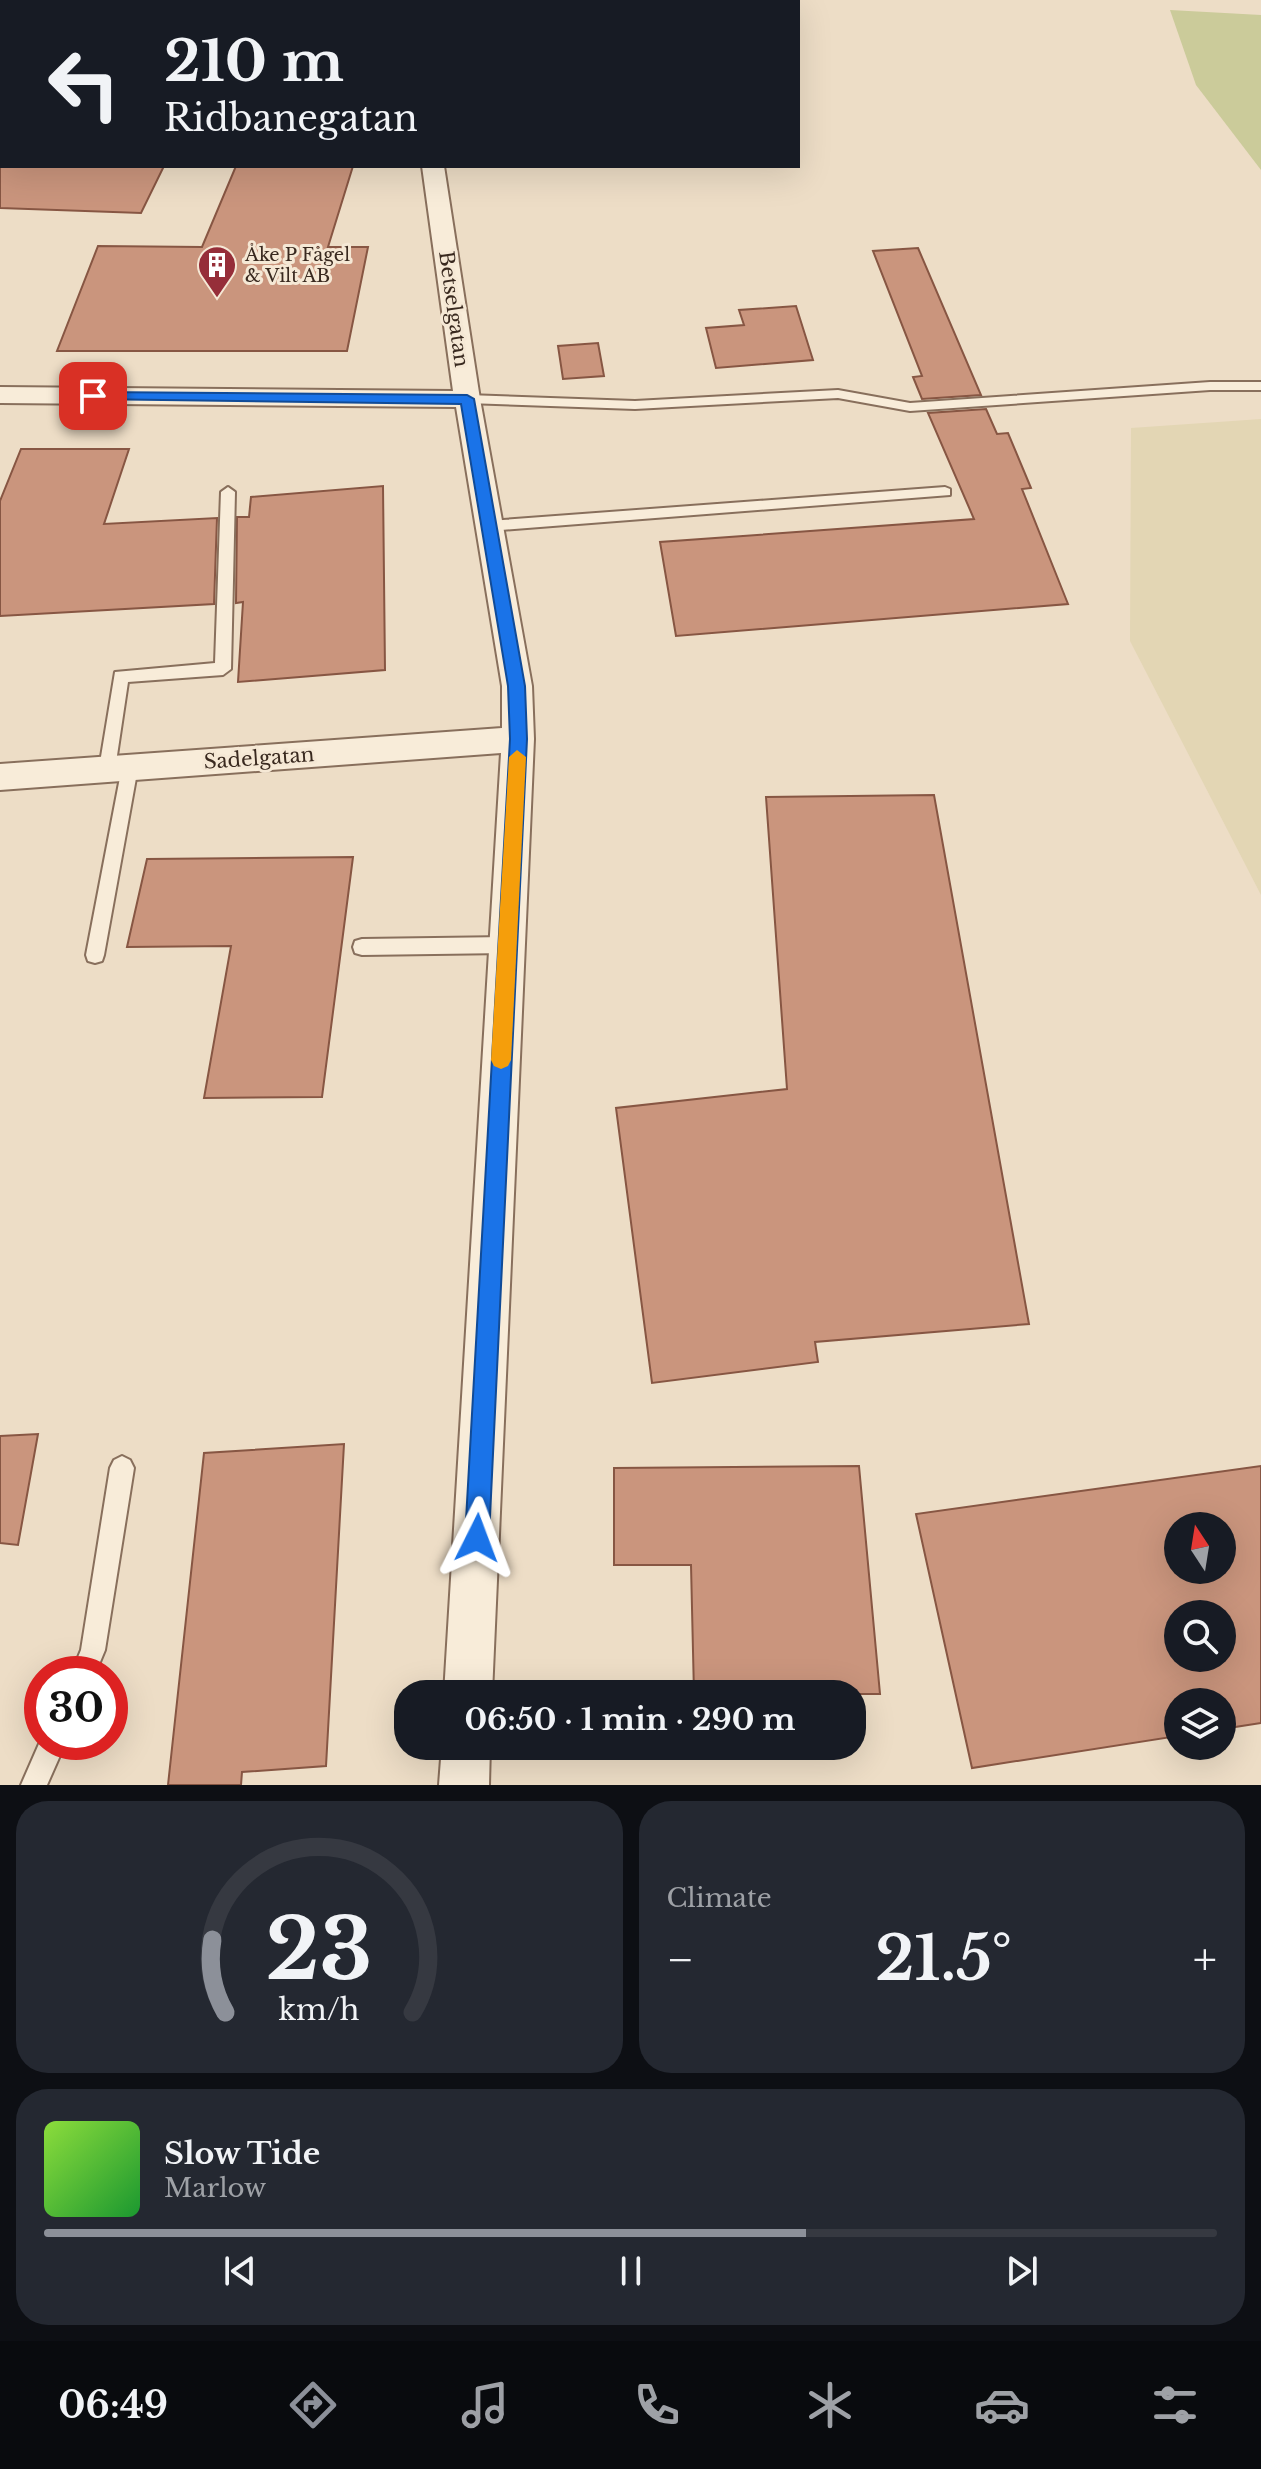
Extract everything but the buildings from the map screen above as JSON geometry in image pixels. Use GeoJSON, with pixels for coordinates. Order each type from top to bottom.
{"type":"FeatureCollection","features":[{"type":"Feature","properties":{"kind":"street","name":"Betselgatan"},"geometry":{"type":"LineString","coordinates":[[433,168],[467,399],[517,686],[518,739],[469,1680]]}},
{"type":"Feature","properties":{"kind":"street"},"geometry":{"type":"LineString","coordinates":[[0,395],[467,399]]}},
{"type":"Feature","properties":{"kind":"street","name":"Sadelgatan"},"geometry":{"type":"LineString","coordinates":[[0,777],[518,739]]}},
{"type":"Feature","properties":{"kind":"street"},"geometry":{"type":"LineString","coordinates":[[464,1785],[465,1760]]}},
{"type":"Feature","properties":{"kind":"lane"},"geometry":{"type":"LineString","coordinates":[[467,399],[635,405],[838,394],[910,407],[1210,386],[1261,386]]}},
{"type":"Feature","properties":{"kind":"lane"},"geometry":{"type":"LineString","coordinates":[[95,955],[118,768],[121,676],[223,669],[228,492]]}},
{"type":"Feature","properties":{"kind":"lane"},"geometry":{"type":"LineString","coordinates":[[489,526],[945,492]]}},
{"type":"Feature","properties":{"kind":"lane"},"geometry":{"type":"LineString","coordinates":[[362,947],[507,945]]}},
{"type":"Feature","properties":{"kind":"lane"},"geometry":{"type":"LineString","coordinates":[[90,1656],[122,1468]]}},
{"type":"Feature","properties":{"kind":"lane"},"geometry":{"type":"LineString","coordinates":[[34,1785],[45,1760]]}},
{"type":"Feature","properties":{"kind":"shaded area"},"geometry":{"type":"Polygon","coordinates":[[[1261,419],[1261,895],[1130,641],[1131,428],[1261,419]]]}},
{"type":"Feature","properties":{"kind":"green space"},"geometry":{"type":"Polygon","coordinates":[[[1170,10],[1261,15],[1261,170],[1196,85],[1170,10]]]}},
{"type":"Feature","properties":{"kind":"slow traffic"},"geometry":{"type":"LineString","coordinates":[[501,1060],[517,757]]}},
{"type":"Feature","properties":{"kind":"place","name":"Åke P Fågel & Vilt AB"},"geometry":{"type":"Point","coordinates":[217,299]}},
{"type":"Feature","properties":{"kind":"route"},"geometry":{"type":"LineString","coordinates":[[93,396],[467,399],[517,686],[518,739],[477,1538]]}}]}
